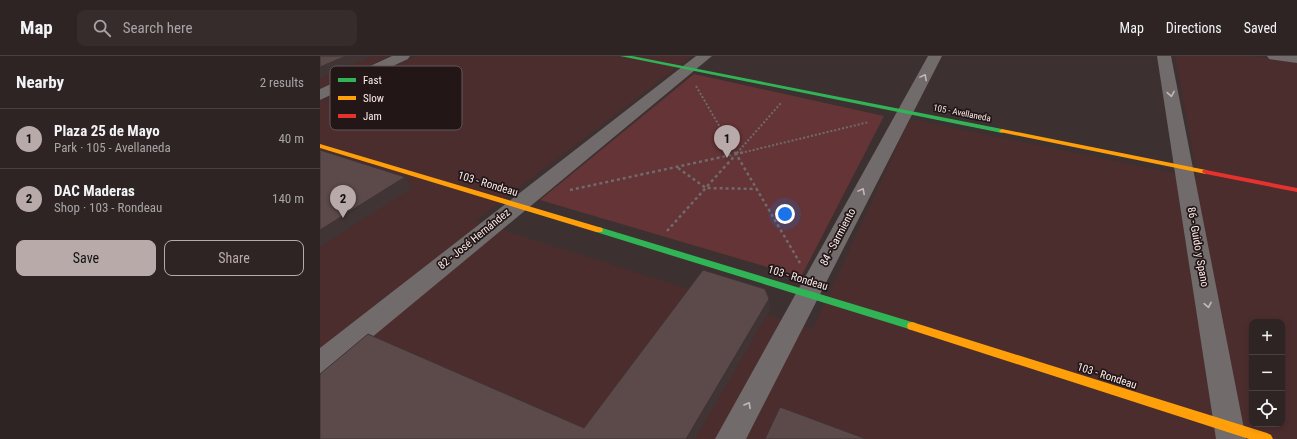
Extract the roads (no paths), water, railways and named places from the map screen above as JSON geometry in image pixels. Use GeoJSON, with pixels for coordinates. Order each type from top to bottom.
{"type":"FeatureCollection","features":[{"type":"Feature","properties":{"kind":"street"},"geometry":{"type":"LineString","coordinates":[[382,66],[403,56]]}},
{"type":"Feature","properties":{"kind":"street","name":"105 - Avellaneda"},"geometry":{"type":"LineString","coordinates":[[623,56],[1184,169],[1297,190]]}},
{"type":"Feature","properties":{"kind":"street","name":"82 - José Hernández"},"geometry":{"type":"LineString","coordinates":[[320,364],[516,205],[705,56]]}},
{"type":"Feature","properties":{"kind":"street","name":"84 - Sarmiento"},"geometry":{"type":"LineString","coordinates":[[730,439],[935,56]]}},
{"type":"Feature","properties":{"kind":"street","name":"86 - Guido y Spano"},"geometry":{"type":"LineString","coordinates":[[1164,56],[1230,433]]}},
{"type":"Feature","properties":{"kind":"street"},"geometry":{"type":"LineString","coordinates":[[1274,56],[1297,59]]}},
{"type":"Feature","properties":{"kind":"street"},"geometry":{"type":"LineString","coordinates":[[320,95],[330,90]]}},
{"type":"Feature","properties":{"kind":"street","name":"103 - Rondeau"},"geometry":{"type":"LineString","coordinates":[[320,146],[653,246],[811,289],[1230,433],[1267,439]]}},
{"type":"Feature","properties":{"kind":"place","name":"Plaza 25 de Mayo"},"geometry":{"type":"Point","coordinates":[727,158]}},
{"type":"Feature","properties":{"kind":"place","name":"DAC Maderas"},"geometry":{"type":"Point","coordinates":[343,218]}}]}
